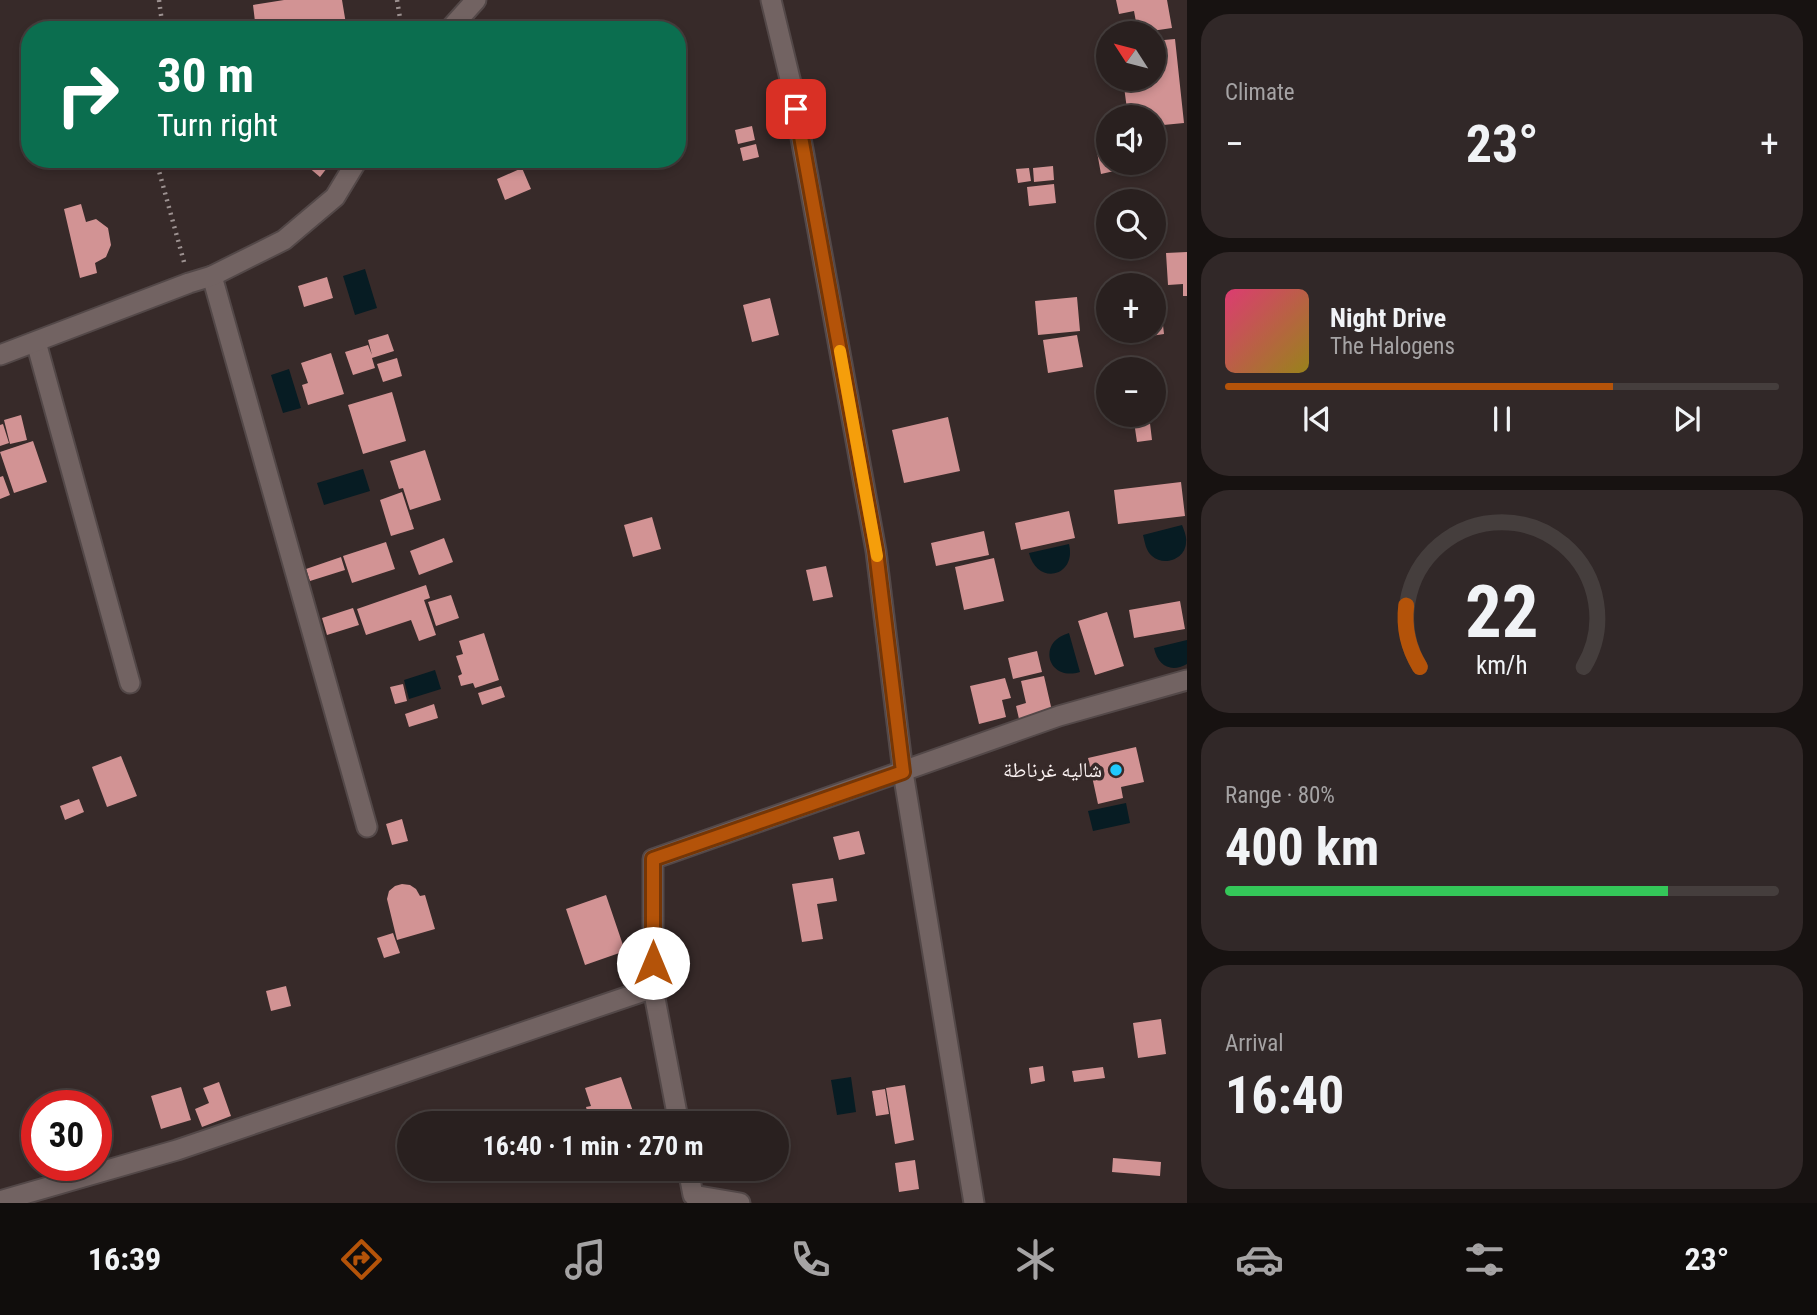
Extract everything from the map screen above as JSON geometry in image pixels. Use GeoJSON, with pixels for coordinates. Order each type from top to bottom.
{"type":"FeatureCollection","features":[{"type":"Feature","properties":{"kind":"street"},"geometry":{"type":"LineString","coordinates":[[457,21],[476,0]]}},
{"type":"Feature","properties":{"kind":"street"},"geometry":{"type":"LineString","coordinates":[[771,0],[791,83],[876,551],[903,772],[974,1203]]}},
{"type":"Feature","properties":{"kind":"street"},"geometry":{"type":"LineString","coordinates":[[0,355],[212,276],[284,240],[335,197],[353,168]]}},
{"type":"Feature","properties":{"kind":"street"},"geometry":{"type":"LineString","coordinates":[[212,276],[367,827]]}},
{"type":"Feature","properties":{"kind":"street"},"geometry":{"type":"LineString","coordinates":[[36,342],[130,683]]}},
{"type":"Feature","properties":{"kind":"street"},"geometry":{"type":"LineString","coordinates":[[677,1111],[653,988],[653,859],[1059,716],[1187,680]]}},
{"type":"Feature","properties":{"kind":"street"},"geometry":{"type":"LineString","coordinates":[[0,1201],[177,1150],[653,988]]}},
{"type":"Feature","properties":{"kind":"street"},"geometry":{"type":"LineString","coordinates":[[690,1181],[693,1195],[740,1203]]}},
{"type":"Feature","properties":{"kind":"path"},"geometry":{"type":"LineString","coordinates":[[159,0],[162,21]]}},
{"type":"Feature","properties":{"kind":"path"},"geometry":{"type":"LineString","coordinates":[[397,0],[400,21]]}},
{"type":"Feature","properties":{"kind":"path"},"geometry":{"type":"LineString","coordinates":[[160,168],[159,172],[190,283]]}},
{"type":"Feature","properties":{"kind":"water"},"geometry":{"type":"Polygon","coordinates":[[[365,269],[377,308],[355,315],[343,276],[365,269]]]}},
{"type":"Feature","properties":{"kind":"water"},"geometry":{"type":"Polygon","coordinates":[[[289,369],[301,408],[283,413],[271,375],[289,369]]]}},
{"type":"Feature","properties":{"kind":"water"},"geometry":{"type":"Polygon","coordinates":[[[363,469],[370,491],[324,505],[317,483],[363,469]]]}},
{"type":"Feature","properties":{"kind":"water"},"geometry":{"type":"Polygon","coordinates":[[[1182,525],[1186,542],[1178,557],[1162,561],[1150,554],[1143,535],[1182,525]]]}},
{"type":"Feature","properties":{"kind":"water"},"geometry":{"type":"Polygon","coordinates":[[[1069,544],[1067,564],[1055,573],[1040,570],[1029,553],[1069,544]]]}},
{"type":"Feature","properties":{"kind":"water"},"geometry":{"type":"Polygon","coordinates":[[[1069,633],[1080,672],[1069,674],[1054,666],[1050,660],[1050,652],[1052,644],[1069,633]]]}},
{"type":"Feature","properties":{"kind":"water"},"geometry":{"type":"Polygon","coordinates":[[[1187,640],[1187,664],[1181,667],[1166,666],[1156,654],[1154,648],[1187,640]]]}},
{"type":"Feature","properties":{"kind":"water"},"geometry":{"type":"Polygon","coordinates":[[[435,670],[441,689],[409,699],[404,680],[435,670]]]}},
{"type":"Feature","properties":{"kind":"water"},"geometry":{"type":"Polygon","coordinates":[[[1126,803],[1130,823],[1093,831],[1088,811],[1126,803]]]}},
{"type":"Feature","properties":{"kind":"water"},"geometry":{"type":"Polygon","coordinates":[[[851,1077],[856,1112],[837,1115],[831,1080],[851,1077]]]}},
{"type":"Feature","properties":{"kind":"building"},"geometry":{"type":"Polygon","coordinates":[[[284,0],[342,0],[346,21],[255,21],[253,5],[284,0]]]}},
{"type":"Feature","properties":{"kind":"building"},"geometry":{"type":"Polygon","coordinates":[[[1116,0],[1167,0],[1172,28],[1166,29],[1166,21],[1136,21],[1134,11],[1119,14],[1116,0]]]}},
{"type":"Feature","properties":{"kind":"building"},"geometry":{"type":"Polygon","coordinates":[[[1175,39],[1184,123],[1166,125],[1166,105],[1126,105],[1125,91],[1166,91],[1166,40],[1175,39]]]}},
{"type":"Feature","properties":{"kind":"building"},"geometry":{"type":"Polygon","coordinates":[[[752,126],[755,140],[738,144],[735,130],[752,126]]]}},
{"type":"Feature","properties":{"kind":"building"},"geometry":{"type":"Polygon","coordinates":[[[756,144],[759,157],[743,161],[740,148],[756,144]]]}},
{"type":"Feature","properties":{"kind":"building"},"geometry":{"type":"Polygon","coordinates":[[[1053,166],[1054,180],[1034,182],[1033,168],[1053,166]]]}},
{"type":"Feature","properties":{"kind":"building"},"geometry":{"type":"Polygon","coordinates":[[[309,168],[327,168],[320,177],[309,168]]]}},
{"type":"Feature","properties":{"kind":"building"},"geometry":{"type":"Polygon","coordinates":[[[522,168],[531,189],[505,200],[497,179],[522,168]]]}},
{"type":"Feature","properties":{"kind":"building"},"geometry":{"type":"Polygon","coordinates":[[[1029,168],[1031,181],[1018,183],[1016,169],[1029,168]]]}},
{"type":"Feature","properties":{"kind":"building"},"geometry":{"type":"Polygon","coordinates":[[[1054,184],[1056,203],[1029,206],[1027,187],[1054,184]]]}},
{"type":"Feature","properties":{"kind":"building"},"geometry":{"type":"Polygon","coordinates":[[[81,204],[86,222],[96,219],[108,228],[111,245],[106,257],[95,263],[97,273],[80,278],[64,209],[81,204]]]}},
{"type":"Feature","properties":{"kind":"building"},"geometry":{"type":"Polygon","coordinates":[[[1187,252],[1187,296],[1183,296],[1183,284],[1168,285],[1166,253],[1187,252]]]}},
{"type":"Feature","properties":{"kind":"building"},"geometry":{"type":"Polygon","coordinates":[[[327,277],[333,298],[304,307],[298,286],[327,277]]]}},
{"type":"Feature","properties":{"kind":"building"},"geometry":{"type":"Polygon","coordinates":[[[1077,297],[1080,331],[1038,335],[1035,301],[1077,297]]]}},
{"type":"Feature","properties":{"kind":"building"},"geometry":{"type":"Polygon","coordinates":[[[770,298],[779,335],[752,342],[743,305],[770,298]]]}},
{"type":"Feature","properties":{"kind":"building"},"geometry":{"type":"Polygon","coordinates":[[[388,334],[394,351],[372,358],[375,368],[353,375],[345,352],[368,345],[372,355],[368,340],[388,334]]]}},
{"type":"Feature","properties":{"kind":"building"},"geometry":{"type":"Polygon","coordinates":[[[1077,335],[1083,367],[1048,373],[1043,340],[1077,335]]]}},
{"type":"Feature","properties":{"kind":"building"},"geometry":{"type":"Polygon","coordinates":[[[331,353],[344,394],[308,405],[302,385],[308,383],[301,363],[331,353]]]}},
{"type":"Feature","properties":{"kind":"building"},"geometry":{"type":"Polygon","coordinates":[[[397,358],[402,376],[383,382],[377,364],[397,358]]]}},
{"type":"Feature","properties":{"kind":"building"},"geometry":{"type":"Polygon","coordinates":[[[392,392],[406,441],[363,454],[348,405],[392,392]]]}},
{"type":"Feature","properties":{"kind":"building"},"geometry":{"type":"Polygon","coordinates":[[[21,415],[27,440],[10,444],[4,420],[21,415]]]}},
{"type":"Feature","properties":{"kind":"building"},"geometry":{"type":"Polygon","coordinates":[[[948,417],[960,471],[904,483],[892,430],[948,417]]]}},
{"type":"Feature","properties":{"kind":"building"},"geometry":{"type":"Polygon","coordinates":[[[3,424],[9,443],[0,446],[0,425],[3,424]]]}},
{"type":"Feature","properties":{"kind":"building"},"geometry":{"type":"Polygon","coordinates":[[[1135,427],[1150,427],[1152,440],[1137,442],[1135,427]]]}},
{"type":"Feature","properties":{"kind":"building"},"geometry":{"type":"Polygon","coordinates":[[[33,441],[47,482],[14,493],[0,452],[33,441]]]}},
{"type":"Feature","properties":{"kind":"building"},"geometry":{"type":"Polygon","coordinates":[[[425,450],[441,500],[410,510],[403,488],[399,489],[390,461],[425,450]]]}},
{"type":"Feature","properties":{"kind":"building"},"geometry":{"type":"Polygon","coordinates":[[[3,476],[10,495],[0,499],[0,477],[3,476]]]}},
{"type":"Feature","properties":{"kind":"building"},"geometry":{"type":"Polygon","coordinates":[[[1181,482],[1185,516],[1118,524],[1114,490],[1181,482]]]}},
{"type":"Feature","properties":{"kind":"building"},"geometry":{"type":"Polygon","coordinates":[[[402,492],[414,529],[391,536],[380,500],[402,492]]]}},
{"type":"Feature","properties":{"kind":"building"},"geometry":{"type":"Polygon","coordinates":[[[1069,511],[1075,538],[1021,550],[1015,523],[1069,511]]]}},
{"type":"Feature","properties":{"kind":"building"},"geometry":{"type":"Polygon","coordinates":[[[652,517],[661,549],[633,557],[624,525],[652,517]]]}},
{"type":"Feature","properties":{"kind":"building"},"geometry":{"type":"Polygon","coordinates":[[[984,531],[989,555],[936,566],[931,543],[984,531]]]}},
{"type":"Feature","properties":{"kind":"building"},"geometry":{"type":"Polygon","coordinates":[[[444,538],[453,562],[419,575],[410,551],[444,538]]]}},
{"type":"Feature","properties":{"kind":"building"},"geometry":{"type":"Polygon","coordinates":[[[386,542],[395,569],[352,583],[343,556],[386,542]]]}},
{"type":"Feature","properties":{"kind":"building"},"geometry":{"type":"Polygon","coordinates":[[[341,557],[345,570],[310,581],[306,569],[341,557]]]}},
{"type":"Feature","properties":{"kind":"building"},"geometry":{"type":"Polygon","coordinates":[[[994,558],[1004,601],[964,610],[955,567],[994,558]]]}},
{"type":"Feature","properties":{"kind":"building"},"geometry":{"type":"Polygon","coordinates":[[[826,566],[833,597],[813,601],[806,570],[826,566]]]}},
{"type":"Feature","properties":{"kind":"building"},"geometry":{"type":"Polygon","coordinates":[[[426,585],[430,598],[424,600],[436,635],[419,641],[411,620],[366,635],[357,609],[426,585]]]}},
{"type":"Feature","properties":{"kind":"building"},"geometry":{"type":"Polygon","coordinates":[[[451,595],[459,618],[436,626],[428,602],[451,595]]]}},
{"type":"Feature","properties":{"kind":"building"},"geometry":{"type":"Polygon","coordinates":[[[1180,601],[1185,629],[1134,638],[1129,610],[1180,601]]]}},
{"type":"Feature","properties":{"kind":"building"},"geometry":{"type":"Polygon","coordinates":[[[353,608],[359,625],[327,635],[322,618],[353,608]]]}},
{"type":"Feature","properties":{"kind":"building"},"geometry":{"type":"Polygon","coordinates":[[[1107,612],[1124,666],[1095,675],[1078,621],[1107,612]]]}},
{"type":"Feature","properties":{"kind":"building"},"geometry":{"type":"Polygon","coordinates":[[[484,633],[499,680],[475,688],[473,683],[461,686],[458,676],[462,674],[456,656],[463,654],[459,641],[484,633]]]}},
{"type":"Feature","properties":{"kind":"building"},"geometry":{"type":"Polygon","coordinates":[[[1037,651],[1042,672],[1013,679],[1008,658],[1037,651]]]}},
{"type":"Feature","properties":{"kind":"building"},"geometry":{"type":"Polygon","coordinates":[[[1044,676],[1052,711],[1019,719],[1016,706],[1026,703],[1021,681],[1044,676]]]}},
{"type":"Feature","properties":{"kind":"building"},"geometry":{"type":"Polygon","coordinates":[[[1005,678],[1011,698],[1002,700],[1006,717],[979,724],[970,686],[1005,678]]]}},
{"type":"Feature","properties":{"kind":"building"},"geometry":{"type":"Polygon","coordinates":[[[403,684],[407,701],[395,704],[390,687],[403,684]]]}},
{"type":"Feature","properties":{"kind":"building"},"geometry":{"type":"Polygon","coordinates":[[[501,686],[505,697],[482,705],[478,693],[501,686]]]}},
{"type":"Feature","properties":{"kind":"building"},"geometry":{"type":"Polygon","coordinates":[[[434,704],[438,718],[409,727],[405,714],[434,704]]]}},
{"type":"Feature","properties":{"kind":"building","name":"شاليه غرناطة"},"geometry":{"type":"Polygon","coordinates":[[[1136,747],[1144,782],[1121,787],[1123,798],[1098,804],[1088,758],[1136,747]]]}},
{"type":"Feature","properties":{"kind":"building"},"geometry":{"type":"Polygon","coordinates":[[[121,756],[137,796],[107,807],[92,767],[121,756]]]}},
{"type":"Feature","properties":{"kind":"building"},"geometry":{"type":"Polygon","coordinates":[[[79,799],[84,812],[65,820],[60,806],[79,799]]]}},
{"type":"Feature","properties":{"kind":"building"},"geometry":{"type":"Polygon","coordinates":[[[402,819],[408,841],[392,845],[386,824],[402,819]]]}},
{"type":"Feature","properties":{"kind":"building"},"geometry":{"type":"Polygon","coordinates":[[[859,831],[865,854],[839,860],[833,837],[859,831]]]}},
{"type":"Feature","properties":{"kind":"building"},"geometry":{"type":"Polygon","coordinates":[[[833,878],[837,901],[817,904],[823,939],[802,942],[792,884],[833,878]]]}},
{"type":"Feature","properties":{"kind":"building"},"geometry":{"type":"Polygon","coordinates":[[[402,884],[416,889],[420,896],[425,895],[435,929],[397,940],[387,899],[389,891],[402,884]]]}},
{"type":"Feature","properties":{"kind":"building"},"geometry":{"type":"Polygon","coordinates":[[[606,895],[625,951],[585,965],[566,909],[606,895]]]}},
{"type":"Feature","properties":{"kind":"building"},"geometry":{"type":"Polygon","coordinates":[[[393,933],[400,953],[384,958],[377,938],[393,933]]]}},
{"type":"Feature","properties":{"kind":"building"},"geometry":{"type":"Polygon","coordinates":[[[286,986],[291,1006],[271,1011],[266,991],[286,986]]]}},
{"type":"Feature","properties":{"kind":"building"},"geometry":{"type":"Polygon","coordinates":[[[1161,1019],[1166,1054],[1138,1058],[1133,1023],[1161,1019]]]}},
{"type":"Feature","properties":{"kind":"building"},"geometry":{"type":"Polygon","coordinates":[[[1043,1066],[1045,1081],[1031,1084],[1029,1068],[1043,1066]]]}},
{"type":"Feature","properties":{"kind":"building"},"geometry":{"type":"Polygon","coordinates":[[[1103,1067],[1105,1078],[1074,1082],[1072,1071],[1103,1067]]]}},
{"type":"Feature","properties":{"kind":"building"},"geometry":{"type":"Polygon","coordinates":[[[621,1077],[633,1111],[587,1111],[586,1107],[591,1106],[585,1088],[621,1077]]]}},
{"type":"Feature","properties":{"kind":"building"},"geometry":{"type":"Polygon","coordinates":[[[219,1082],[231,1116],[202,1127],[195,1109],[209,1103],[203,1088],[219,1082]]]}},
{"type":"Feature","properties":{"kind":"building"},"geometry":{"type":"Polygon","coordinates":[[[905,1085],[914,1140],[895,1144],[886,1088],[905,1085]]]}},
{"type":"Feature","properties":{"kind":"building"},"geometry":{"type":"Polygon","coordinates":[[[181,1087],[191,1120],[161,1129],[151,1096],[181,1087]]]}},
{"type":"Feature","properties":{"kind":"building"},"geometry":{"type":"Polygon","coordinates":[[[885,1089],[889,1114],[876,1116],[872,1091],[885,1089]]]}},
{"type":"Feature","properties":{"kind":"building"},"geometry":{"type":"Polygon","coordinates":[[[1113,1158],[1161,1162],[1160,1176],[1112,1172],[1113,1158]]]}},
{"type":"Feature","properties":{"kind":"building"},"geometry":{"type":"Polygon","coordinates":[[[915,1160],[919,1189],[899,1192],[895,1163],[915,1160]]]}},
{"type":"Feature","properties":{"kind":"slow traffic"},"geometry":{"type":"LineString","coordinates":[[840,351],[877,556]]}},
{"type":"Feature","properties":{"kind":"place","name":"شاليه غرناطة"},"geometry":{"type":"Point","coordinates":[1116,770]}},
{"type":"Feature","properties":{"kind":"route"},"geometry":{"type":"LineString","coordinates":[[653,963],[653,859],[903,772],[876,551],[796,109]]}}]}
